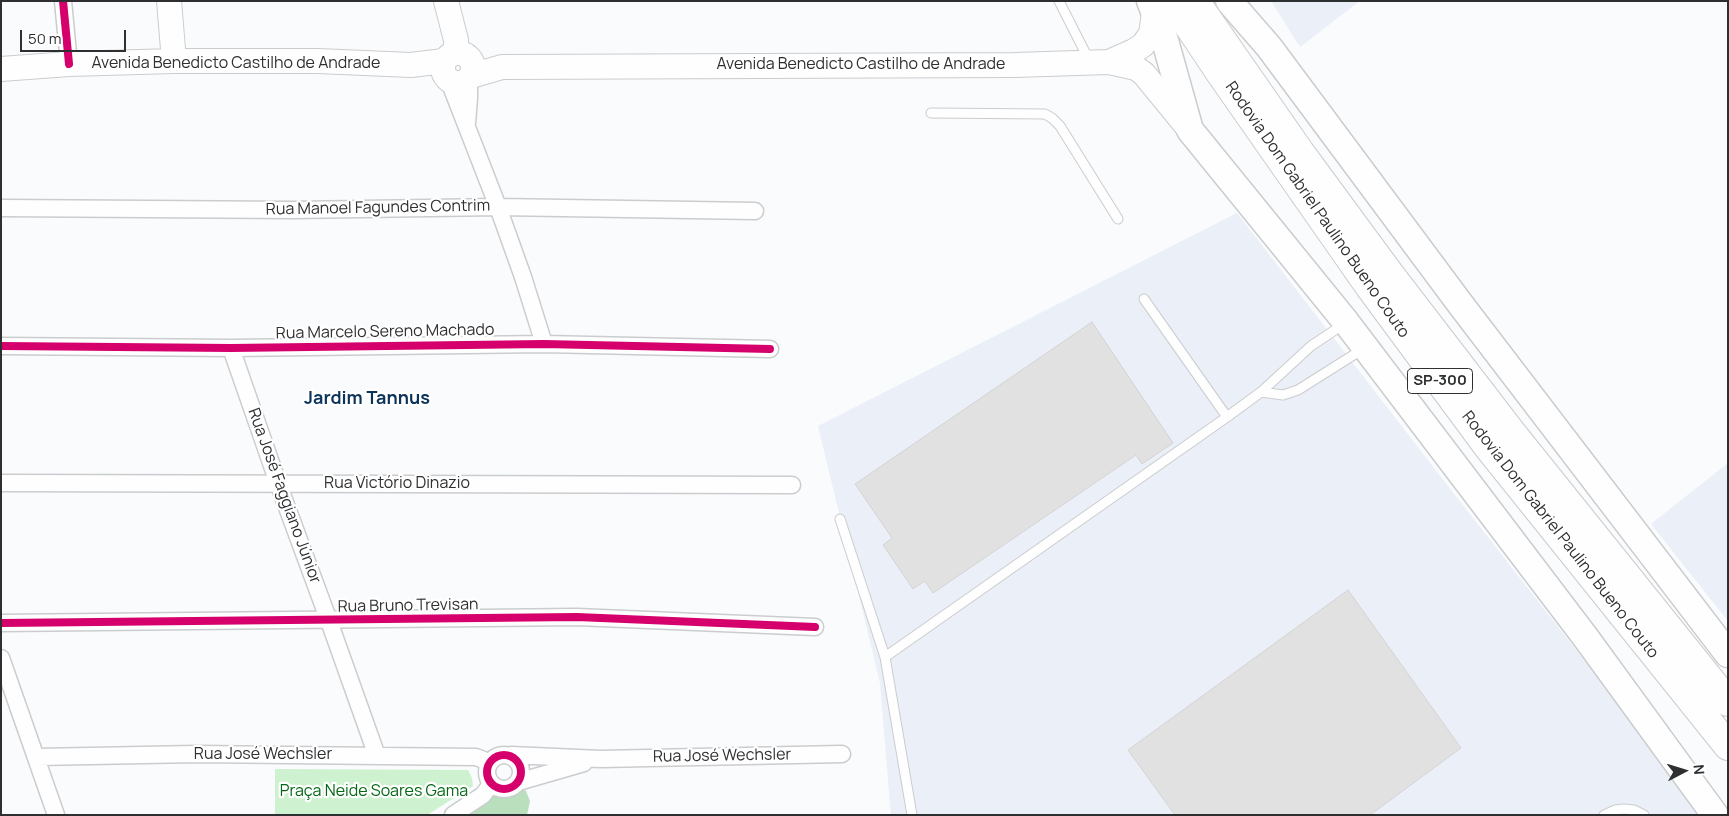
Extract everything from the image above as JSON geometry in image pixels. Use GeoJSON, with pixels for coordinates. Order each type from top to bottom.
{"type":"FeatureCollection","features":[{"type":"Feature","properties":{"kind":"highway","name":"Rodovia Dom Gabriel Paulino Bueno Couto"},"geometry":{"type":"LineString","coordinates":[[1195,1],[1300,152],[1395,281],[1512,433],[1728,702]]}},
{"type":"Feature","properties":{"kind":"highway","name":"Rodovia Dom Gabriel Paulino Bueno Couto"},"geometry":{"type":"LineString","coordinates":[[1159,5],[1220,73],[1369,286],[1488,447],[1728,746]]}},
{"type":"Feature","properties":{"kind":"main road"},"geometry":{"type":"LineString","coordinates":[[169,1],[174,61]]}},
{"type":"Feature","properties":{"kind":"main road"},"geometry":{"type":"LineString","coordinates":[[446,1],[456,40],[457,69]]}},
{"type":"Feature","properties":{"kind":"main road"},"geometry":{"type":"LineString","coordinates":[[1229,1],[1270,47],[1455,297],[1728,654]]}},
{"type":"Feature","properties":{"kind":"main road"},"geometry":{"type":"LineString","coordinates":[[1100,62],[1134,51],[1143,45],[1151,34],[1159,5]]}},
{"type":"Feature","properties":{"kind":"main road"},"geometry":{"type":"LineString","coordinates":[[1159,5],[1164,37],[1190,130],[1346,322],[1586,638],[1715,815]]}},
{"type":"Feature","properties":{"kind":"main road","name":"Avenida Benedicto Castilho de Andrade"},"geometry":{"type":"LineString","coordinates":[[1,69],[69,64],[174,61],[318,61],[457,69],[502,67],[1015,65],[1100,62],[1136,68],[1144,74],[1190,130]]}},
{"type":"Feature","properties":{"kind":"street"},"geometry":{"type":"LineString","coordinates":[[63,1],[69,64]]}},
{"type":"Feature","properties":{"kind":"street"},"geometry":{"type":"LineString","coordinates":[[457,69],[467,127],[498,206],[544,344]]}},
{"type":"Feature","properties":{"kind":"street","name":"Rua Manoel Fagundes Contrim"},"geometry":{"type":"LineString","coordinates":[[1,208],[293,210],[498,206],[755,211]]}},
{"type":"Feature","properties":{"kind":"street","name":"Rua Marcelo Sereno Machado"},"geometry":{"type":"LineString","coordinates":[[1,346],[232,348],[544,344],[770,350]]}},
{"type":"Feature","properties":{"kind":"street","name":"Rua José Faggiano Júnior"},"geometry":{"type":"LineString","coordinates":[[232,348],[278,483],[377,756]]}},
{"type":"Feature","properties":{"kind":"street","name":"Rua Victório Dinazio"},"geometry":{"type":"LineString","coordinates":[[1,483],[792,485]]}},
{"type":"Feature","properties":{"kind":"street","name":"Rua Bruno Trevisan"},"geometry":{"type":"LineString","coordinates":[[1,623],[577,617],[816,627]]}},
{"type":"Feature","properties":{"kind":"street"},"geometry":{"type":"LineString","coordinates":[[1,658],[56,815]]}},
{"type":"Feature","properties":{"kind":"street","name":"Rua José Wechsler"},"geometry":{"type":"LineString","coordinates":[[37,757],[196,754],[476,757],[489,762]]}},
{"type":"Feature","properties":{"kind":"street"},"geometry":{"type":"LineString","coordinates":[[499,754],[511,756],[516,759],[521,770],[518,782],[508,789],[496,788],[486,773],[489,762],[499,754]]}},
{"type":"Feature","properties":{"kind":"street","name":"Rua José Wechsler"},"geometry":{"type":"LineString","coordinates":[[511,756],[601,758],[842,754]]}},
{"type":"Feature","properties":{"kind":"street","name":"Rua José Wechsler"},"geometry":{"type":"LineString","coordinates":[[518,782],[601,758]]}},
{"type":"Feature","properties":{"kind":"street"},"geometry":{"type":"LineString","coordinates":[[453,815],[483,795],[492,784]]}},
{"type":"Feature","properties":{"kind":"lane"},"geometry":{"type":"LineString","coordinates":[[1059,1],[1100,62]]}},
{"type":"Feature","properties":{"kind":"lane"},"geometry":{"type":"LineString","coordinates":[[931,113],[1045,114],[1060,126],[1118,219]]}},
{"type":"Feature","properties":{"kind":"lane"},"geometry":{"type":"LineString","coordinates":[[1144,299],[1227,417]]}},
{"type":"Feature","properties":{"kind":"lane"},"geometry":{"type":"LineString","coordinates":[[885,657],[1227,417],[1261,392],[1311,346],[1346,322]]}},
{"type":"Feature","properties":{"kind":"lane"},"geometry":{"type":"LineString","coordinates":[[1261,392],[1283,395],[1298,390],[1365,348]]}},
{"type":"Feature","properties":{"kind":"lane"},"geometry":{"type":"LineString","coordinates":[[840,519],[885,657],[912,815]]}},
{"type":"Feature","properties":{"kind":"lane"},"geometry":{"type":"LineString","coordinates":[[1604,815],[1615,810],[1624,809],[1634,810],[1644,815]]}},
{"type":"Feature","properties":{"kind":"shaded area"},"geometry":{"type":"Polygon","coordinates":[[[1271,1],[1360,1],[1300,47],[1271,1]]]}},
{"type":"Feature","properties":{"kind":"shaded area"},"geometry":{"type":"Polygon","coordinates":[[[1237,213],[1705,815],[891,815],[880,683],[818,426],[1237,213]]]}},
{"type":"Feature","properties":{"kind":"shaded area"},"geometry":{"type":"Polygon","coordinates":[[[1728,463],[1728,621],[1651,524],[1728,463]]]}},
{"type":"Feature","properties":{"kind":"green space","name":"Praça Neide Soares Gama"},"geometry":{"type":"Polygon","coordinates":[[[275,769],[468,770],[473,786],[427,815],[275,815],[275,769]]]}},
{"type":"Feature","properties":{"kind":"green space"},"geometry":{"type":"Polygon","coordinates":[[[513,784],[526,791],[530,801],[527,815],[462,815],[487,792],[500,785],[513,784]]]}},
{"type":"Feature","properties":{"kind":"building"},"geometry":{"type":"Polygon","coordinates":[[[1092,322],[1173,443],[1142,464],[1136,455],[933,593],[925,581],[913,589],[883,545],[892,538],[855,484],[1092,322]]]}},
{"type":"Feature","properties":{"kind":"building"},"geometry":{"type":"Polygon","coordinates":[[[1348,590],[1461,748],[1370,815],[1175,815],[1128,750],[1348,590]]]}},
{"type":"Feature","properties":{"kind":"cycle path"},"geometry":{"type":"LineString","coordinates":[[63,1],[69,64]]}},
{"type":"Feature","properties":{"kind":"cycle path"},"geometry":{"type":"LineString","coordinates":[[1,346],[231,348],[544,344],[770,349]]}},
{"type":"Feature","properties":{"kind":"cycle path"},"geometry":{"type":"LineString","coordinates":[[1,623],[577,617],[815,627]]}},
{"type":"Feature","properties":{"kind":"cycle path"},"geometry":{"type":"LineString","coordinates":[[504,755],[511,756],[516,760],[520,765],[521,772],[520,779],[516,784],[511,788],[504,789],[497,788],[492,784],[488,779],[487,772],[488,765],[492,760],[497,756],[504,755]]}},
{"type":"Feature","properties":{"kind":"district","name":"Jardim Tannus"},"geometry":{"type":"Point","coordinates":[367,399]}}]}
